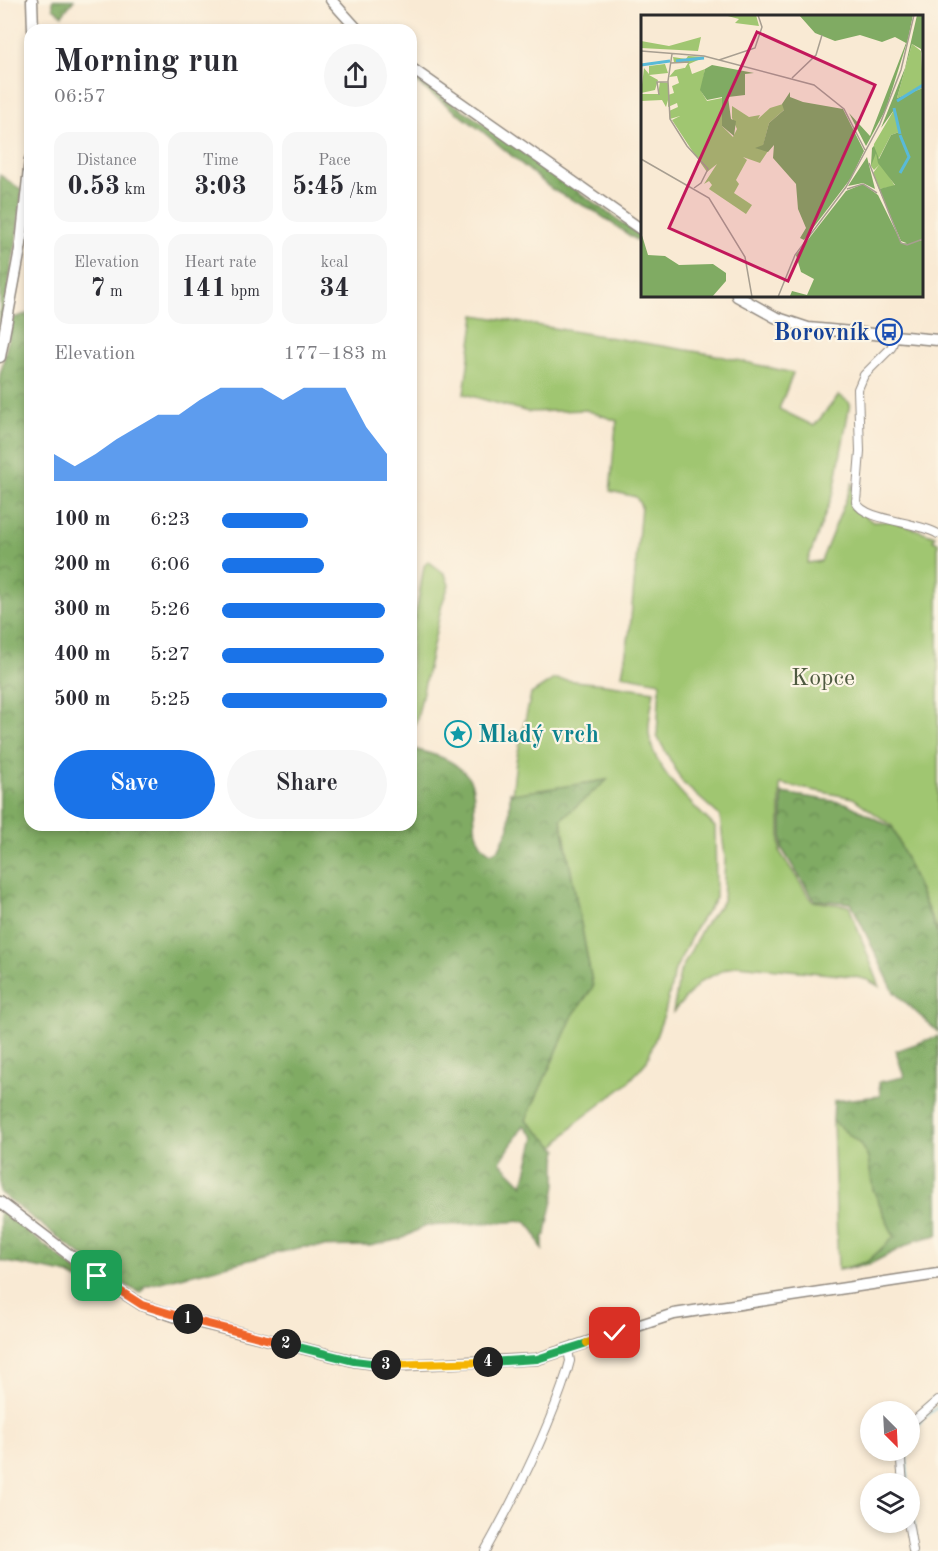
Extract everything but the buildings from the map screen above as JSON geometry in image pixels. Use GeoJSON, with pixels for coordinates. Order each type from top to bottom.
{"type":"FeatureCollection","features":[{"type":"Feature","properties":{"kind":"street"},"geometry":{"type":"LineString","coordinates":[[32,0],[33,24]]}},
{"type":"Feature","properties":{"kind":"street"},"geometry":{"type":"LineString","coordinates":[[331,0],[353,24]]}},
{"type":"Feature","properties":{"kind":"street"},"geometry":{"type":"LineString","coordinates":[[417,72],[641,229]]}},
{"type":"Feature","properties":{"kind":"street"},"geometry":{"type":"LineString","coordinates":[[0,357],[24,216]]}},
{"type":"Feature","properties":{"kind":"street"},"geometry":{"type":"LineString","coordinates":[[739,297],[764,312],[797,325],[819,330],[938,340]]}},
{"type":"Feature","properties":{"kind":"street"},"geometry":{"type":"LineString","coordinates":[[895,337],[891,348],[864,375],[858,389],[860,451],[856,502],[859,508],[869,514],[916,524],[938,534]]}},
{"type":"Feature","properties":{"kind":"street"},"geometry":{"type":"LineString","coordinates":[[0,1202],[125,1296],[151,1309],[354,1361],[377,1364],[537,1359],[674,1314],[938,1274]]}},
{"type":"Feature","properties":{"kind":"street"},"geometry":{"type":"LineString","coordinates":[[485,1551],[518,1491],[542,1436],[567,1372],[570,1358],[568,1350]]}},
{"type":"Feature","properties":{"kind":"street"},"geometry":{"type":"LineString","coordinates":[[920,1416],[938,1400]]}},
{"type":"Feature","properties":{"kind":"street"},"geometry":{"type":"LineString","coordinates":[[910,1533],[913,1551]]}},
{"type":"Feature","properties":{"kind":"green space"},"geometry":{"type":"Polygon","coordinates":[[[53,0],[74,0],[62,15],[53,8],[53,0]]]}},
{"type":"Feature","properties":{"kind":"green space"},"geometry":{"type":"Polygon","coordinates":[[[417,81],[462,109],[641,236],[641,243],[594,211],[553,190],[482,131],[417,83],[417,81]]]}},
{"type":"Feature","properties":{"kind":"green space"},"geometry":{"type":"Polygon","coordinates":[[[0,175],[22,190],[16,244],[0,331],[0,175]]]}},
{"type":"Feature","properties":{"kind":"green space"},"geometry":{"type":"Polygon","coordinates":[[[24,315],[24,831],[417,831],[417,750],[448,760],[466,774],[474,793],[476,831],[479,840],[491,853],[499,849],[509,827],[510,792],[512,794],[607,780],[561,819],[593,987],[573,1015],[526,1120],[558,1150],[555,1189],[546,1235],[543,1237],[543,1251],[534,1231],[526,1221],[425,1226],[401,1239],[370,1246],[302,1247],[145,1286],[140,1293],[107,1275],[0,1193],[0,376],[13,318],[24,315]],[[524,1125],[500,1162],[523,1185],[535,1137],[524,1125]]]}},
{"type":"Feature","properties":{"kind":"green space","name":"Kopce"},"geometry":{"type":"Polygon","coordinates":[[[475,315],[711,354],[793,373],[779,409],[814,426],[839,395],[850,403],[834,491],[807,563],[821,561],[853,482],[855,508],[873,522],[892,521],[935,536],[933,540],[938,542],[938,933],[892,826],[853,798],[780,784],[780,852],[812,901],[849,906],[880,987],[868,980],[851,976],[737,965],[701,981],[673,1012],[680,972],[703,927],[723,901],[725,858],[720,816],[683,783],[657,736],[660,682],[622,675],[630,629],[641,506],[636,497],[610,491],[617,421],[586,410],[528,412],[464,394],[475,315]]]}},
{"type":"Feature","properties":{"kind":"green space"},"geometry":{"type":"Polygon","coordinates":[[[428,561],[445,574],[449,585],[442,604],[417,719],[417,607],[424,566],[428,561]]]}},
{"type":"Feature","properties":{"kind":"green space"},"geometry":{"type":"Polygon","coordinates":[[[554,679],[654,691],[649,733],[657,760],[674,784],[715,827],[716,898],[696,927],[675,970],[665,1012],[647,1061],[626,1085],[577,1122],[554,1147],[526,1120],[573,1015],[593,987],[561,819],[606,780],[512,795],[516,761],[531,694],[554,679]]]}},
{"type":"Feature","properties":{"kind":"green space"},"geometry":{"type":"Polygon","coordinates":[[[782,793],[846,803],[893,828],[938,935],[938,1032],[894,992],[851,903],[814,900],[782,849],[782,793]]]}},
{"type":"Feature","properties":{"kind":"green space"},"geometry":{"type":"Polygon","coordinates":[[[938,1036],[938,1235],[917,1240],[868,1265],[838,1270],[867,1262],[894,1237],[873,1189],[868,1158],[860,1144],[833,1121],[834,1101],[880,1096],[879,1082],[904,1077],[896,1051],[938,1036]]]}},
{"type":"Feature","properties":{"kind":"green space"},"geometry":{"type":"Polygon","coordinates":[[[833,1121],[860,1144],[868,1158],[873,1189],[894,1237],[867,1262],[838,1270],[833,1121]]]}},
{"type":"Feature","properties":{"kind":"green space"},"geometry":{"type":"Polygon","coordinates":[[[0,1210],[82,1275],[91,1287],[65,1273],[0,1261],[0,1210]]]}},
{"type":"Feature","properties":{"kind":"waterway"},"geometry":{"type":"LineString","coordinates":[[920,1422],[938,1407]]}},
{"type":"Feature","properties":{"kind":"waterway"},"geometry":{"type":"LineString","coordinates":[[907,1461],[907,1473]]}},
{"type":"Feature","properties":{"kind":"waterway"},"geometry":{"type":"LineString","coordinates":[[915,1533],[918,1551]]}},
{"type":"Feature","properties":{"kind":"place","name":"Borovník"},"geometry":{"type":"Point","coordinates":[889,332]}},
{"type":"Feature","properties":{"kind":"place","name":"Mladý vrch"},"geometry":{"type":"Point","coordinates":[458,734]}},
{"type":"Feature","properties":{"kind":"route"},"geometry":{"type":"LineString","coordinates":[[97,1276],[133,1301],[163,1313],[354,1361],[377,1364],[449,1364],[537,1359],[615,1333]]}}]}
